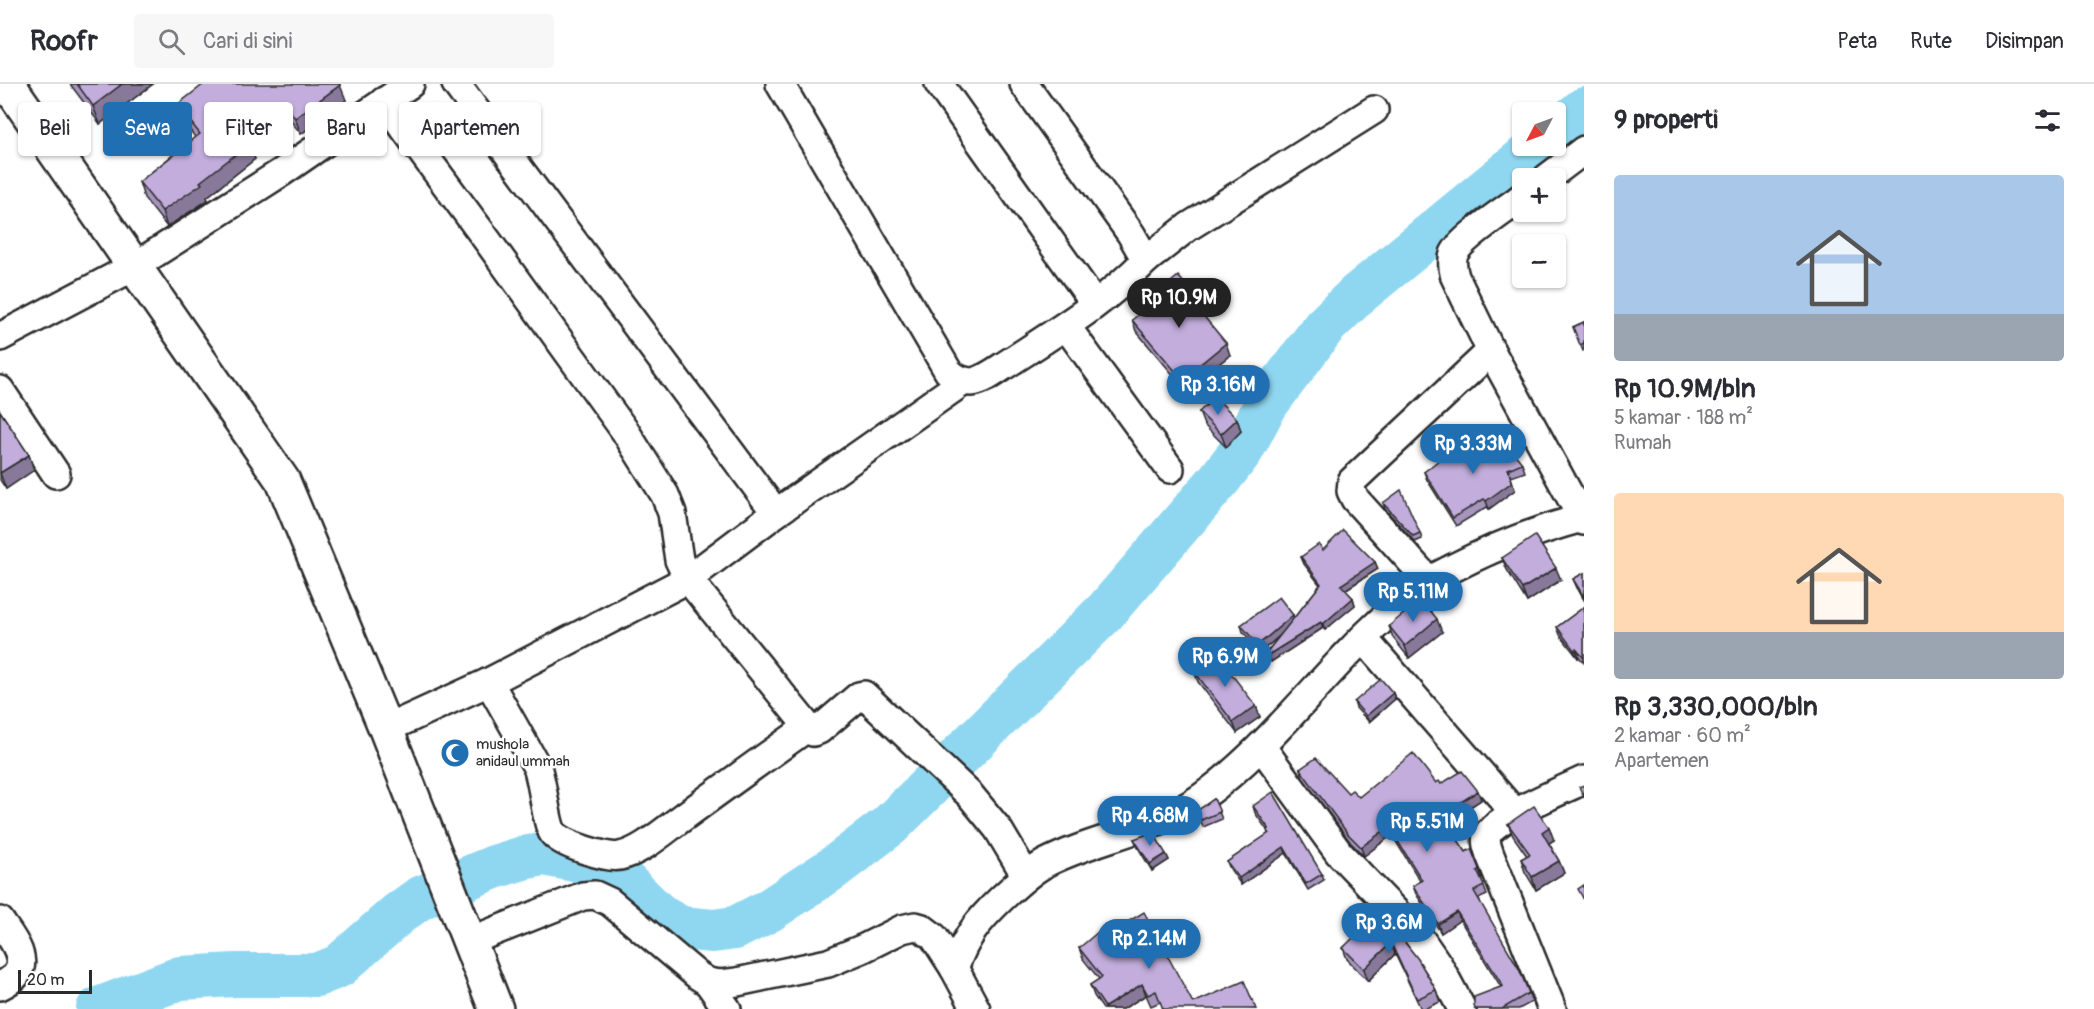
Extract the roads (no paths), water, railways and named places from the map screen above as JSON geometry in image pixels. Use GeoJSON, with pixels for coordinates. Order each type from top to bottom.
{"type":"FeatureCollection","features":[{"type":"Feature","properties":{"kind":"street"},"geometry":{"type":"LineString","coordinates":[[8,84],[283,481],[386,729],[496,1009]]}},
{"type":"Feature","properties":{"kind":"street"},"geometry":{"type":"LineString","coordinates":[[0,337],[135,266],[282,172],[410,84]]}},
{"type":"Feature","properties":{"kind":"street"},"geometry":{"type":"LineString","coordinates":[[456,84],[776,513]]}},
{"type":"Feature","properties":{"kind":"street"},"geometry":{"type":"LineString","coordinates":[[780,84],[948,371],[955,378],[973,382],[988,376],[1066,326],[1135,273],[1146,260],[1188,227],[1374,110]]}},
{"type":"Feature","properties":{"kind":"street"},"geometry":{"type":"LineString","coordinates":[[939,84],[1095,304]]}},
{"type":"Feature","properties":{"kind":"street"},"geometry":{"type":"LineString","coordinates":[[1024,84],[1131,234],[1146,260]]}},
{"type":"Feature","properties":{"kind":"street"},"geometry":{"type":"LineString","coordinates":[[384,101],[625,431],[665,495],[672,513],[679,560],[688,579],[808,727],[813,732],[819,730],[859,696],[864,695],[970,795],[998,829],[1026,876]]}},
{"type":"Feature","properties":{"kind":"street"},"geometry":{"type":"LineString","coordinates":[[1560,168],[1584,150]]}},
{"type":"Feature","properties":{"kind":"street"},"geometry":{"type":"LineString","coordinates":[[954,968],[975,925],[1026,876],[1065,855],[1133,832],[1180,810],[1201,797],[1262,746],[1363,638],[1429,581],[1474,557],[1515,539],[1545,528],[1583,519],[1491,351],[1455,277],[1453,260],[1459,247],[1512,205]]}},
{"type":"Feature","properties":{"kind":"street"},"geometry":{"type":"LineString","coordinates":[[1066,326],[1170,469]]}},
{"type":"Feature","properties":{"kind":"street"},"geometry":{"type":"LineString","coordinates":[[1429,581],[1355,499],[1351,491],[1352,481],[1491,351]]}},
{"type":"Feature","properties":{"kind":"street"},"geometry":{"type":"LineString","coordinates":[[386,729],[489,682],[688,579],[776,513],[964,381]]}},
{"type":"Feature","properties":{"kind":"street"},"geometry":{"type":"LineString","coordinates":[[0,390],[56,474]]}},
{"type":"Feature","properties":{"kind":"street"},"geometry":{"type":"LineString","coordinates":[[1363,638],[1515,813]]}},
{"type":"Feature","properties":{"kind":"street"},"geometry":{"type":"LineString","coordinates":[[489,682],[537,767],[542,780],[552,832],[558,839],[569,844],[610,856],[623,856],[654,837],[808,727]]}},
{"type":"Feature","properties":{"kind":"street"},"geometry":{"type":"LineString","coordinates":[[1262,746],[1339,853],[1417,934],[1439,966],[1462,1009]]}},
{"type":"Feature","properties":{"kind":"street"},"geometry":{"type":"LineString","coordinates":[[1552,1009],[1486,840],[1491,830],[1515,813],[1584,780]]}},
{"type":"Feature","properties":{"kind":"street"},"geometry":{"type":"LineString","coordinates":[[466,933],[583,896],[595,896],[610,902],[708,982],[727,1009]]}},
{"type":"Feature","properties":{"kind":"street"},"geometry":{"type":"LineString","coordinates":[[0,921],[16,945],[21,958],[21,967],[15,976],[0,986]]}},
{"type":"Feature","properties":{"kind":"street"},"geometry":{"type":"LineString","coordinates":[[708,982],[720,984],[737,982],[828,963],[910,926],[922,928],[930,933],[954,968],[976,1009]]}},
{"type":"Feature","properties":{"kind":"waterway"},"geometry":{"type":"LineString","coordinates":[[1566,124],[1584,109]]}},
{"type":"Feature","properties":{"kind":"waterway"},"geometry":{"type":"LineString","coordinates":[[98,1009],[180,978],[317,975],[339,966],[398,914],[420,898],[494,867],[544,854],[603,866],[624,881],[660,916],[681,928],[713,931],[735,928],[768,911],[832,869],[890,825],[1105,612],[1242,450],[1265,406],[1324,327],[1357,295],[1527,156]]}},
{"type":"Feature","properties":{"kind":"place","name":"mushola anidaul ummah"},"geometry":{"type":"Point","coordinates":[455,753]}}]}
